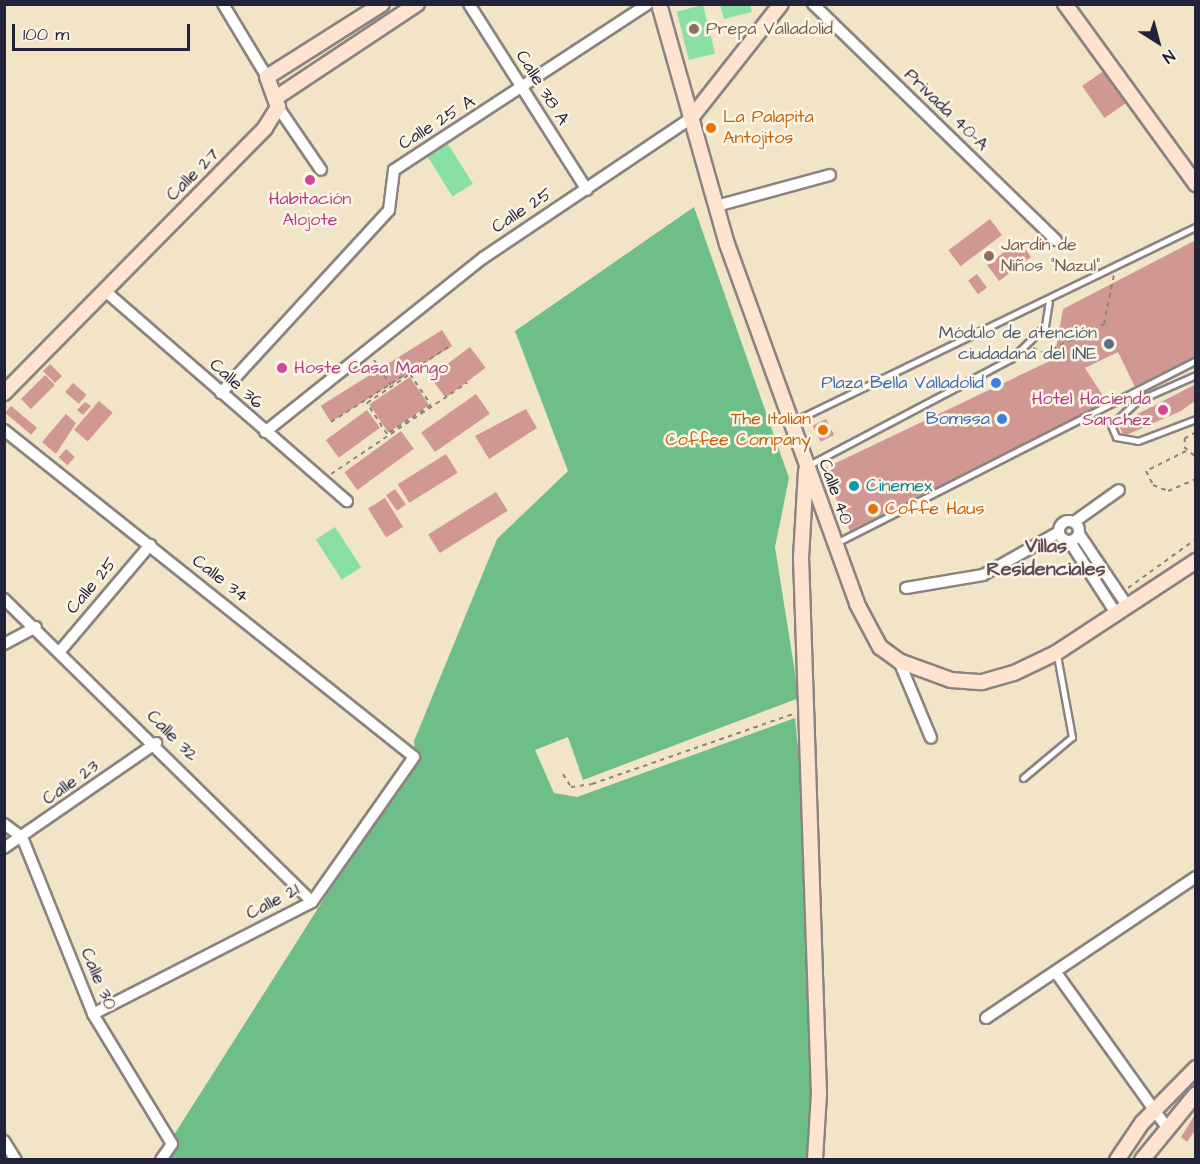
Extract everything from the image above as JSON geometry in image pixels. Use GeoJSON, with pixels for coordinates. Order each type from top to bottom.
{"type":"FeatureCollection","features":[{"type":"Feature","properties":{"kind":"main road"},"geometry":{"type":"LineString","coordinates":[[278,102],[267,77],[382,4]]}},
{"type":"Feature","properties":{"kind":"main road","name":"Calle 27"},"geometry":{"type":"LineString","coordinates":[[4,393],[265,128],[278,102],[417,4]]}},
{"type":"Feature","properties":{"kind":"main road","name":"Calle 40"},"geometry":{"type":"LineString","coordinates":[[659,4],[716,207],[790,423],[835,544],[868,626],[880,647],[899,661],[951,680],[982,682],[1056,653],[1196,561]]}},
{"type":"Feature","properties":{"kind":"main road","name":"Calle 25"},"geometry":{"type":"LineString","coordinates":[[692,118],[781,4]]}},
{"type":"Feature","properties":{"kind":"main road"},"geometry":{"type":"LineString","coordinates":[[1065,4],[1196,184]]}},
{"type":"Feature","properties":{"kind":"main road"},"geometry":{"type":"LineString","coordinates":[[807,466],[801,557],[819,1094],[815,1160]]}},
{"type":"Feature","properties":{"kind":"main road"},"geometry":{"type":"LineString","coordinates":[[1117,1160],[1151,1112],[1196,1068]]}},
{"type":"Feature","properties":{"kind":"main road"},"geometry":{"type":"LineString","coordinates":[[1142,1160],[1166,1126],[1196,1094]]}},
{"type":"Feature","properties":{"kind":"street"},"geometry":{"type":"LineString","coordinates":[[223,4],[267,77]]}},
{"type":"Feature","properties":{"kind":"street","name":"Calle 38 A"},"geometry":{"type":"LineString","coordinates":[[469,4],[586,190]]}},
{"type":"Feature","properties":{"kind":"street","name":"Calle 25 A"},"geometry":{"type":"LineString","coordinates":[[221,393],[389,210],[394,170],[523,88],[648,4]]}},
{"type":"Feature","properties":{"kind":"street","name":"Privada 40-A"},"geometry":{"type":"LineString","coordinates":[[813,4],[1056,240]]}},
{"type":"Feature","properties":{"kind":"street"},"geometry":{"type":"LineString","coordinates":[[278,102],[321,170]]}},
{"type":"Feature","properties":{"kind":"street","name":"Calle 25"},"geometry":{"type":"LineString","coordinates":[[265,432],[365,347],[483,258],[692,118]]}},
{"type":"Feature","properties":{"kind":"street"},"geometry":{"type":"LineString","coordinates":[[716,207],[830,174]]}},
{"type":"Feature","properties":{"kind":"street","name":"Calle 36"},"geometry":{"type":"LineString","coordinates":[[104,290],[347,501]]}},
{"type":"Feature","properties":{"kind":"street","name":"Calle 34"},"geometry":{"type":"LineString","coordinates":[[4,430],[414,756]]}},
{"type":"Feature","properties":{"kind":"street"},"geometry":{"type":"LineString","coordinates":[[906,588],[983,575],[1059,532],[1062,524],[1074,522],[1119,490]]}},
{"type":"Feature","properties":{"kind":"street"},"geometry":{"type":"LineString","coordinates":[[1074,522],[1079,534],[1119,595],[1123,611]]}},
{"type":"Feature","properties":{"kind":"street"},"geometry":{"type":"LineString","coordinates":[[1059,532],[1070,542],[1123,611]]}},
{"type":"Feature","properties":{"kind":"street"},"geometry":{"type":"LineString","coordinates":[[1070,542],[1079,534]]}},
{"type":"Feature","properties":{"kind":"street","name":"Calle 25"},"geometry":{"type":"LineString","coordinates":[[62,650],[150,544]]}},
{"type":"Feature","properties":{"kind":"street","name":"Calle 32"},"geometry":{"type":"LineString","coordinates":[[4,599],[62,650],[312,902]]}},
{"type":"Feature","properties":{"kind":"street"},"geometry":{"type":"LineString","coordinates":[[4,644],[36,627]]}},
{"type":"Feature","properties":{"kind":"street"},"geometry":{"type":"LineString","coordinates":[[899,661],[931,738]]}},
{"type":"Feature","properties":{"kind":"street","name":"Calle 23"},"geometry":{"type":"LineString","coordinates":[[4,848],[156,743]]}},
{"type":"Feature","properties":{"kind":"street","name":"Calle 21"},"geometry":{"type":"LineString","coordinates":[[93,1014],[312,902],[414,756]]}},
{"type":"Feature","properties":{"kind":"street"},"geometry":{"type":"LineString","coordinates":[[4,824],[22,837]]}},
{"type":"Feature","properties":{"kind":"street","name":"Calle 30"},"geometry":{"type":"LineString","coordinates":[[22,837],[93,1014],[171,1144],[161,1160]]}},
{"type":"Feature","properties":{"kind":"street"},"geometry":{"type":"LineString","coordinates":[[986,1018],[1057,974],[1196,876]]}},
{"type":"Feature","properties":{"kind":"street"},"geometry":{"type":"LineString","coordinates":[[1057,974],[1151,1112],[1166,1126]]}},
{"type":"Feature","properties":{"kind":"street"},"geometry":{"type":"LineString","coordinates":[[4,1141],[16,1160]]}},
{"type":"Feature","properties":{"kind":"lane"},"geometry":{"type":"LineString","coordinates":[[790,423],[1049,302],[1196,227]]}},
{"type":"Feature","properties":{"kind":"lane"},"geometry":{"type":"LineString","coordinates":[[807,466],[1029,346],[1045,326],[1049,302]]}},
{"type":"Feature","properties":{"kind":"lane"},"geometry":{"type":"LineString","coordinates":[[835,544],[1196,360]]}},
{"type":"Feature","properties":{"kind":"lane"},"geometry":{"type":"LineString","coordinates":[[1196,375],[1137,401],[1111,425],[1116,436],[1138,441],[1196,419]]}},
{"type":"Feature","properties":{"kind":"lane"},"geometry":{"type":"LineString","coordinates":[[1023,778],[1072,737],[1056,653]]}},
{"type":"Feature","properties":{"kind":"path"},"geometry":{"type":"LineString","coordinates":[[1029,346],[1044,353],[1104,324],[1113,283]]}},
{"type":"Feature","properties":{"kind":"path"},"geometry":{"type":"LineString","coordinates":[[331,422],[391,385],[410,374],[431,405],[387,434],[367,403],[391,385],[450,346]]}},
{"type":"Feature","properties":{"kind":"path"},"geometry":{"type":"LineString","coordinates":[[365,347],[391,385]]}},
{"type":"Feature","properties":{"kind":"path"},"geometry":{"type":"LineString","coordinates":[[321,480],[466,383]]}},
{"type":"Feature","properties":{"kind":"path"},"geometry":{"type":"LineString","coordinates":[[1186,451],[1185,438],[1196,432]]}},
{"type":"Feature","properties":{"kind":"path"},"geometry":{"type":"LineString","coordinates":[[1186,451],[1196,457]]}},
{"type":"Feature","properties":{"kind":"path"},"geometry":{"type":"LineString","coordinates":[[1186,451],[1146,471],[1154,485],[1168,491],[1196,479]]}},
{"type":"Feature","properties":{"kind":"path"},"geometry":{"type":"LineString","coordinates":[[1119,595],[1196,538]]}},
{"type":"Feature","properties":{"kind":"path"},"geometry":{"type":"LineString","coordinates":[[563,774],[572,787],[592,784],[807,709]]}},
{"type":"Feature","properties":{"kind":"green space"},"geometry":{"type":"Polygon","coordinates":[[[703,5],[715,54],[689,60],[677,12],[703,5]]]}},
{"type":"Feature","properties":{"kind":"green space"},"geometry":{"type":"Polygon","coordinates":[[[720,5],[750,5],[752,12],[724,19],[720,5]]]}},
{"type":"Feature","properties":{"kind":"green space"},"geometry":{"type":"Polygon","coordinates":[[[448,144],[473,184],[453,197],[428,157],[448,144]]]}},
{"type":"Feature","properties":{"kind":"green space"},"geometry":{"type":"Polygon","coordinates":[[[694,207],[789,478],[775,547],[799,698],[583,780],[568,737],[535,750],[554,793],[577,797],[795,718],[806,826],[811,1144],[806,1159],[158,1160],[415,756],[414,741],[497,539],[568,471],[515,331],[694,207]]]}},
{"type":"Feature","properties":{"kind":"green space"},"geometry":{"type":"Polygon","coordinates":[[[335,527],[361,567],[342,580],[316,540],[335,527]]]}},
{"type":"Feature","properties":{"kind":"building"},"geometry":{"type":"Polygon","coordinates":[[[1105,70],[1127,102],[1104,118],[1082,86],[1105,70]]]}},
{"type":"Feature","properties":{"kind":"building"},"geometry":{"type":"Polygon","coordinates":[[[990,219],[1002,235],[961,266],[948,250],[990,219]]]}},
{"type":"Feature","properties":{"kind":"building"},"geometry":{"type":"Polygon","coordinates":[[[1196,240],[1196,356],[1135,387],[1118,352],[1085,368],[1107,402],[850,531],[823,469],[1054,359],[1063,309],[1196,240]]]}},
{"type":"Feature","properties":{"kind":"building"},"geometry":{"type":"Polygon","coordinates":[[[1019,241],[1031,257],[999,281],[987,265],[1019,241]]]}},
{"type":"Feature","properties":{"kind":"building"},"geometry":{"type":"Polygon","coordinates":[[[977,274],[987,288],[978,294],[968,280],[977,274]]]}},
{"type":"Feature","properties":{"kind":"building"},"geometry":{"type":"Polygon","coordinates":[[[442,330],[452,346],[331,422],[321,406],[442,330]]]}},
{"type":"Feature","properties":{"kind":"building"},"geometry":{"type":"Polygon","coordinates":[[[470,347],[486,368],[446,398],[430,377],[470,347]]]}},
{"type":"Feature","properties":{"kind":"building"},"geometry":{"type":"Polygon","coordinates":[[[50,364],[62,376],[55,383],[43,371],[50,364]]]}},
{"type":"Feature","properties":{"kind":"building"},"geometry":{"type":"Polygon","coordinates":[[[45,375],[55,385],[31,409],[21,399],[45,375]]]}},
{"type":"Feature","properties":{"kind":"building"},"geometry":{"type":"Polygon","coordinates":[[[410,377],[429,405],[388,433],[369,404],[410,377]]]}},
{"type":"Feature","properties":{"kind":"building"},"geometry":{"type":"Polygon","coordinates":[[[73,383],[87,395],[79,404],[65,392],[73,383]]]}},
{"type":"Feature","properties":{"kind":"building","name":"Hotel Hacienda Sanchez"},"geometry":{"type":"Polygon","coordinates":[[[1196,384],[1196,400],[1181,411],[1124,436],[1118,424],[1196,384]]]}},
{"type":"Feature","properties":{"kind":"building"},"geometry":{"type":"Polygon","coordinates":[[[476,394],[490,414],[435,452],[421,432],[476,394]]]}},
{"type":"Feature","properties":{"kind":"building"},"geometry":{"type":"Polygon","coordinates":[[[99,401],[113,413],[88,441],[74,430],[99,401]]]}},
{"type":"Feature","properties":{"kind":"building"},"geometry":{"type":"Polygon","coordinates":[[[85,402],[91,406],[83,415],[77,410],[85,402]]]}},
{"type":"Feature","properties":{"kind":"building"},"geometry":{"type":"Polygon","coordinates":[[[11,406],[37,428],[31,435],[5,413],[11,406]]]}},
{"type":"Feature","properties":{"kind":"building"},"geometry":{"type":"Polygon","coordinates":[[[526,409],[537,428],[489,459],[475,436],[526,409]]]}},
{"type":"Feature","properties":{"kind":"building"},"geometry":{"type":"Polygon","coordinates":[[[367,410],[380,428],[339,458],[326,440],[367,410]]]}},
{"type":"Feature","properties":{"kind":"building"},"geometry":{"type":"Polygon","coordinates":[[[66,414],[76,423],[56,454],[42,442],[66,414]]]}},
{"type":"Feature","properties":{"kind":"building","name":"The Italian Coffee Company"},"geometry":{"type":"Polygon","coordinates":[[[826,419],[834,435],[821,442],[813,426],[826,419]]]}},
{"type":"Feature","properties":{"kind":"building"},"geometry":{"type":"Polygon","coordinates":[[[401,431],[414,449],[357,490],[344,472],[401,431]]]}},
{"type":"Feature","properties":{"kind":"building"},"geometry":{"type":"Polygon","coordinates":[[[66,449],[75,457],[68,465],[59,457],[66,449]]]}},
{"type":"Feature","properties":{"kind":"building"},"geometry":{"type":"Polygon","coordinates":[[[446,454],[458,473],[409,503],[398,484],[446,454]]]}},
{"type":"Feature","properties":{"kind":"building"},"geometry":{"type":"Polygon","coordinates":[[[395,489],[406,505],[397,511],[386,495],[395,489]]]}},
{"type":"Feature","properties":{"kind":"building"},"geometry":{"type":"Polygon","coordinates":[[[496,492],[508,511],[440,553],[428,534],[496,492]]]}},
{"type":"Feature","properties":{"kind":"building"},"geometry":{"type":"Polygon","coordinates":[[[385,498],[403,527],[386,537],[368,509],[385,498]]]}},
{"type":"Feature","properties":{"kind":"building"},"geometry":{"type":"Polygon","coordinates":[[[1196,1113],[1196,1129],[1187,1142],[1181,1137],[1196,1113]]]}},
{"type":"Feature","properties":{"kind":"place","name":"Prepa Valladolid"},"geometry":{"type":"Point","coordinates":[694,29]}},
{"type":"Feature","properties":{"kind":"place","name":"La Palapita Antojitos"},"geometry":{"type":"Point","coordinates":[711,128]}},
{"type":"Feature","properties":{"kind":"place","name":"Habitación Alojote"},"geometry":{"type":"Point","coordinates":[310,180]}},
{"type":"Feature","properties":{"kind":"place","name":"Jardín de Niños \"Nazul\""},"geometry":{"type":"Point","coordinates":[989,256]}},
{"type":"Feature","properties":{"kind":"place","name":"Módulo de atención ciudadana del INE"},"geometry":{"type":"Point","coordinates":[1109,344]}},
{"type":"Feature","properties":{"kind":"place","name":"Hoste Casa Mango"},"geometry":{"type":"Point","coordinates":[282,368]}},
{"type":"Feature","properties":{"kind":"place","name":"Plaza Bella Valladolid"},"geometry":{"type":"Point","coordinates":[996,383]}},
{"type":"Feature","properties":{"kind":"place","name":"Hotel Hacienda Sanchez"},"geometry":{"type":"Point","coordinates":[1163,410]}},
{"type":"Feature","properties":{"kind":"place","name":"Bomssa"},"geometry":{"type":"Point","coordinates":[1002,419]}},
{"type":"Feature","properties":{"kind":"place","name":"The Italian Coffee Company"},"geometry":{"type":"Point","coordinates":[823,430]}},
{"type":"Feature","properties":{"kind":"place","name":"Cinemex"},"geometry":{"type":"Point","coordinates":[854,486]}},
{"type":"Feature","properties":{"kind":"place","name":"Coffe Haus"},"geometry":{"type":"Point","coordinates":[873,509]}},
{"type":"Feature","properties":{"kind":"district","name":"Villas Residenciales"},"geometry":{"type":"Point","coordinates":[1046,558]}}]}
